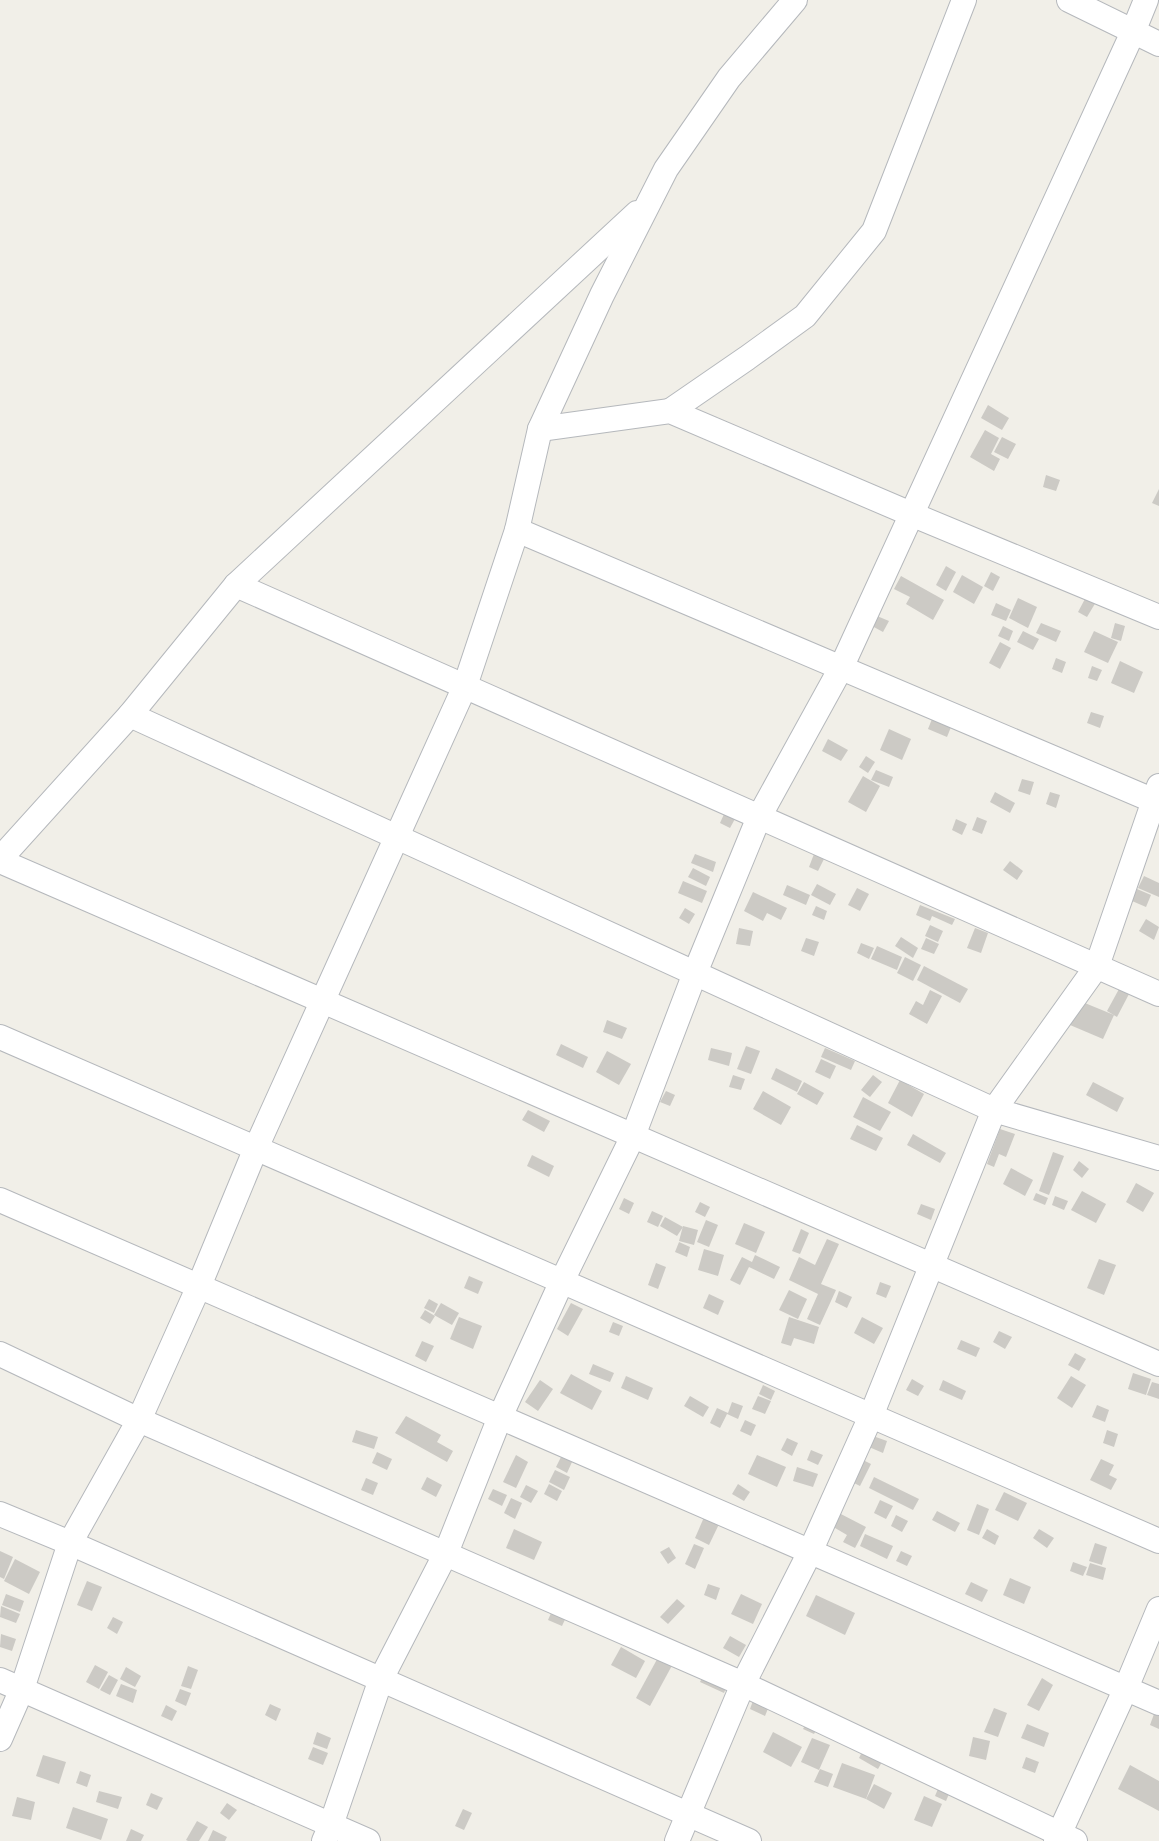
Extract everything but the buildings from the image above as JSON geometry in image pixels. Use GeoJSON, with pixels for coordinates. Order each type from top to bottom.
{"type":"FeatureCollection","features":[{"type":"Feature","properties":{"kind":"street"},"geometry":{"type":"LineString","coordinates":[[0,1739],[22,1689],[70,1543],[138,1420],[199,1286],[256,1148],[324,1002],[465,686],[517,530],[540,429],[602,295],[666,169],[729,78],[795,0]]}},
{"type":"Feature","properties":{"kind":"street"},"geometry":{"type":"LineString","coordinates":[[540,429],[670,411],[805,316],[874,231],[964,0]]}},
{"type":"Feature","properties":{"kind":"street"},"geometry":{"type":"LineString","coordinates":[[1069,0],[1159,44]]}},
{"type":"Feature","properties":{"kind":"street"},"geometry":{"type":"LineString","coordinates":[[327,1833],[380,1679],[446,1553],[500,1417],[562,1281],[633,1136],[695,973],[759,817],[841,668],[1146,0]]}},
{"type":"Feature","properties":{"kind":"street"},"geometry":{"type":"LineString","coordinates":[[649,201],[236,585],[130,715],[0,860],[1159,1364]]}},
{"type":"Feature","properties":{"kind":"street"},"geometry":{"type":"LineString","coordinates":[[670,411],[1159,617]]}},
{"type":"Feature","properties":{"kind":"street"},"geometry":{"type":"LineString","coordinates":[[517,530],[841,668],[1157,797],[1097,966],[994,1110],[871,1416],[810,1552],[743,1684],[677,1841]]}},
{"type":"Feature","properties":{"kind":"street"},"geometry":{"type":"LineString","coordinates":[[236,585],[1159,994]]}},
{"type":"Feature","properties":{"kind":"street"},"geometry":{"type":"LineString","coordinates":[[130,715],[994,1110],[1159,1158]]}},
{"type":"Feature","properties":{"kind":"street"},"geometry":{"type":"LineString","coordinates":[[0,1037],[1159,1541]]}},
{"type":"Feature","properties":{"kind":"street"},"geometry":{"type":"LineString","coordinates":[[0,1200],[1159,1703]]}},
{"type":"Feature","properties":{"kind":"street"},"geometry":{"type":"LineString","coordinates":[[0,1354],[138,1420],[743,1684],[1063,1839],[1159,1609]]}},
{"type":"Feature","properties":{"kind":"street"},"geometry":{"type":"LineString","coordinates":[[0,1514],[749,1841]]}},
{"type":"Feature","properties":{"kind":"street"},"geometry":{"type":"LineString","coordinates":[[0,1680],[327,1833],[368,1841]]}}]}
